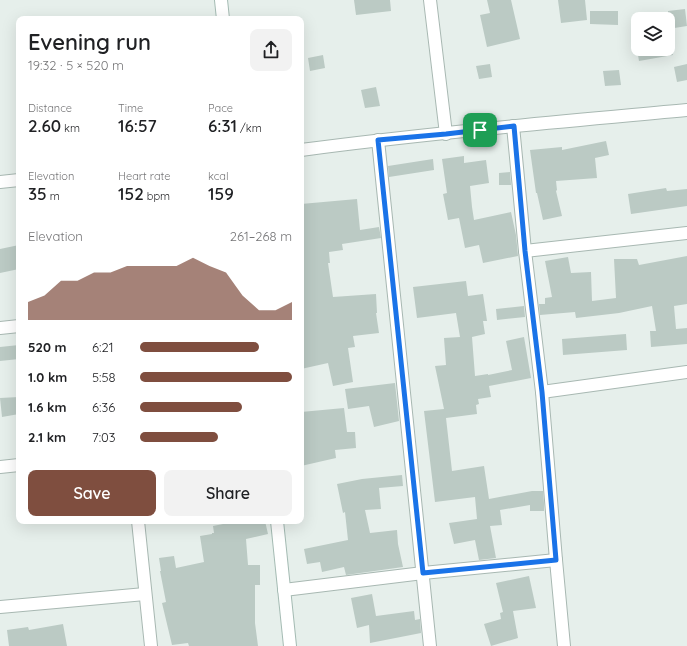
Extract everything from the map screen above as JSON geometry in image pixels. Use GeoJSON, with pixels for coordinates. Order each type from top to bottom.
{"type":"FeatureCollection","features":[{"type":"Feature","properties":{"kind":"street"},"geometry":{"type":"LineString","coordinates":[[221,0],[223,16]]}},
{"type":"Feature","properties":{"kind":"street"},"geometry":{"type":"LineString","coordinates":[[430,0],[446,134]]}},
{"type":"Feature","properties":{"kind":"street"},"geometry":{"type":"LineString","coordinates":[[304,150],[378,140],[687,110]]}},
{"type":"Feature","properties":{"kind":"street"},"geometry":{"type":"LineString","coordinates":[[514,126],[525,251],[542,392],[564,646]]}},
{"type":"Feature","properties":{"kind":"street"},"geometry":{"type":"LineString","coordinates":[[378,140],[430,646]]}},
{"type":"Feature","properties":{"kind":"street"},"geometry":{"type":"LineString","coordinates":[[0,182],[16,180]]}},
{"type":"Feature","properties":{"kind":"street"},"geometry":{"type":"LineString","coordinates":[[525,251],[687,233]]}},
{"type":"Feature","properties":{"kind":"street"},"geometry":{"type":"LineString","coordinates":[[0,328],[16,326]]}},
{"type":"Feature","properties":{"kind":"street"},"geometry":{"type":"LineString","coordinates":[[542,392],[687,372]]}},
{"type":"Feature","properties":{"kind":"street"},"geometry":{"type":"LineString","coordinates":[[0,467],[16,465]]}},
{"type":"Feature","properties":{"kind":"street"},"geometry":{"type":"LineString","coordinates":[[138,524],[150,646]]}},
{"type":"Feature","properties":{"kind":"street"},"geometry":{"type":"LineString","coordinates":[[276,524],[290,646]]}},
{"type":"Feature","properties":{"kind":"street"},"geometry":{"type":"LineString","coordinates":[[284,590],[423,573],[556,560]]}},
{"type":"Feature","properties":{"kind":"street"},"geometry":{"type":"LineString","coordinates":[[0,605],[145,594]]}},
{"type":"Feature","properties":{"kind":"building"},"geometry":{"type":"Polygon","coordinates":[[[354,0],[390,0],[391,11],[356,15],[354,0]]]}},
{"type":"Feature","properties":{"kind":"building"},"geometry":{"type":"Polygon","coordinates":[[[487,0],[511,0],[520,39],[487,47],[480,15],[490,13],[487,0]]]}},
{"type":"Feature","properties":{"kind":"building"},"geometry":{"type":"Polygon","coordinates":[[[558,0],[585,0],[587,20],[561,23],[558,0]]]}},
{"type":"Feature","properties":{"kind":"building"},"geometry":{"type":"Polygon","coordinates":[[[685,9],[687,26],[675,28],[675,12],[668,11],[685,9]]]}},
{"type":"Feature","properties":{"kind":"building"},"geometry":{"type":"Polygon","coordinates":[[[590,11],[618,11],[618,25],[590,24],[590,11]]]}},
{"type":"Feature","properties":{"kind":"building"},"geometry":{"type":"Polygon","coordinates":[[[323,55],[325,68],[310,71],[308,58],[323,55]]]}},
{"type":"Feature","properties":{"kind":"building"},"geometry":{"type":"Polygon","coordinates":[[[638,56],[667,56],[639,61],[638,56]]]}},
{"type":"Feature","properties":{"kind":"building"},"geometry":{"type":"Polygon","coordinates":[[[490,64],[492,77],[479,79],[476,66],[490,64]]]}},
{"type":"Feature","properties":{"kind":"building"},"geometry":{"type":"Polygon","coordinates":[[[687,64],[687,80],[677,82],[674,67],[687,64]]]}},
{"type":"Feature","properties":{"kind":"building"},"geometry":{"type":"Polygon","coordinates":[[[619,70],[621,85],[605,86],[603,71],[619,70]]]}},
{"type":"Feature","properties":{"kind":"building"},"geometry":{"type":"Polygon","coordinates":[[[376,87],[380,106],[365,108],[361,90],[376,87]]]}},
{"type":"Feature","properties":{"kind":"building"},"geometry":{"type":"Polygon","coordinates":[[[606,141],[609,155],[595,158],[597,178],[556,181],[556,191],[562,216],[543,220],[536,193],[530,150],[562,147],[562,150],[606,141]]]}},
{"type":"Feature","properties":{"kind":"building"},"geometry":{"type":"Polygon","coordinates":[[[464,156],[464,163],[486,160],[489,183],[470,186],[474,220],[511,212],[516,235],[518,256],[483,263],[479,245],[465,248],[459,218],[448,220],[443,194],[447,193],[442,159],[464,156]]]}},
{"type":"Feature","properties":{"kind":"building"},"geometry":{"type":"Polygon","coordinates":[[[433,159],[434,170],[389,177],[388,166],[433,159]]]}},
{"type":"Feature","properties":{"kind":"building"},"geometry":{"type":"Polygon","coordinates":[[[510,172],[511,185],[499,185],[499,173],[510,172]]]}},
{"type":"Feature","properties":{"kind":"building"},"geometry":{"type":"Polygon","coordinates":[[[666,188],[667,191],[687,189],[687,206],[631,214],[628,194],[666,188]]]}},
{"type":"Feature","properties":{"kind":"building"},"geometry":{"type":"Polygon","coordinates":[[[357,199],[360,230],[379,227],[381,238],[342,244],[343,250],[329,252],[330,263],[328,263],[333,297],[376,294],[376,313],[379,333],[353,336],[355,347],[348,348],[353,382],[333,386],[328,363],[304,368],[304,204],[357,199]]]}},
{"type":"Feature","properties":{"kind":"building"},"geometry":{"type":"Polygon","coordinates":[[[16,246],[16,270],[0,273],[0,249],[16,246]]]}},
{"type":"Feature","properties":{"kind":"building"},"geometry":{"type":"Polygon","coordinates":[[[687,256],[687,304],[674,306],[676,329],[687,328],[687,344],[651,347],[650,331],[656,331],[652,306],[619,313],[576,318],[575,312],[540,315],[539,304],[545,304],[545,298],[552,297],[545,261],[568,257],[571,273],[591,272],[592,301],[616,298],[614,259],[637,259],[639,265],[687,256]]]}},
{"type":"Feature","properties":{"kind":"building"},"geometry":{"type":"Polygon","coordinates":[[[466,281],[468,296],[483,294],[487,321],[483,321],[485,334],[472,337],[475,376],[512,370],[506,341],[524,337],[531,378],[489,386],[491,397],[478,399],[479,404],[476,405],[477,414],[446,418],[452,471],[484,466],[489,499],[532,491],[543,491],[544,503],[544,511],[530,511],[530,505],[500,510],[502,525],[490,526],[496,558],[479,560],[475,540],[454,544],[449,523],[477,519],[475,497],[435,502],[424,411],[444,409],[435,366],[446,365],[444,338],[460,337],[456,313],[417,318],[413,287],[466,281]]]}},
{"type":"Feature","properties":{"kind":"building"},"geometry":{"type":"Polygon","coordinates":[[[524,306],[525,317],[497,320],[496,309],[524,306]]]}},
{"type":"Feature","properties":{"kind":"building"},"geometry":{"type":"Polygon","coordinates":[[[626,334],[627,350],[563,355],[562,339],[626,334]]]}},
{"type":"Feature","properties":{"kind":"building"},"geometry":{"type":"Polygon","coordinates":[[[16,345],[16,359],[0,361],[0,347],[16,345]]]}},
{"type":"Feature","properties":{"kind":"building"},"geometry":{"type":"Polygon","coordinates":[[[395,383],[399,421],[374,427],[369,406],[348,409],[345,389],[395,383]]]}},
{"type":"Feature","properties":{"kind":"building"},"geometry":{"type":"Polygon","coordinates":[[[16,397],[16,415],[2,417],[0,398],[16,397]]]}},
{"type":"Feature","properties":{"kind":"building"},"geometry":{"type":"Polygon","coordinates":[[[344,408],[347,432],[355,432],[356,448],[335,450],[336,458],[304,465],[304,412],[344,408]]]}},
{"type":"Feature","properties":{"kind":"building"},"geometry":{"type":"Polygon","coordinates":[[[402,475],[403,486],[379,488],[381,509],[365,510],[370,533],[397,530],[398,544],[403,567],[346,575],[344,567],[322,572],[320,562],[307,564],[304,549],[348,540],[345,512],[343,513],[337,484],[362,479],[402,475]]]}},
{"type":"Feature","properties":{"kind":"building"},"geometry":{"type":"Polygon","coordinates":[[[223,524],[266,524],[268,534],[246,539],[248,565],[260,565],[260,585],[255,585],[255,623],[258,646],[189,646],[188,643],[172,645],[162,603],[166,602],[159,558],[174,556],[176,568],[204,562],[200,536],[214,533],[213,526],[223,524]]]}},
{"type":"Feature","properties":{"kind":"building"},"geometry":{"type":"Polygon","coordinates":[[[529,576],[536,608],[513,611],[518,638],[491,646],[484,624],[501,619],[500,613],[503,612],[496,583],[529,576]]]}},
{"type":"Feature","properties":{"kind":"building"},"geometry":{"type":"Polygon","coordinates":[[[372,594],[376,616],[414,611],[415,620],[420,619],[421,633],[370,643],[369,625],[357,628],[351,598],[372,594]]]}},
{"type":"Feature","properties":{"kind":"building"},"geometry":{"type":"Polygon","coordinates":[[[63,624],[67,646],[9,646],[7,630],[28,627],[29,630],[63,624]]]}},
{"type":"Feature","properties":{"kind":"route"},"geometry":{"type":"LineString","coordinates":[[514,126],[525,251],[542,392],[556,560],[423,573],[378,140],[480,130],[514,126]]}}]}
